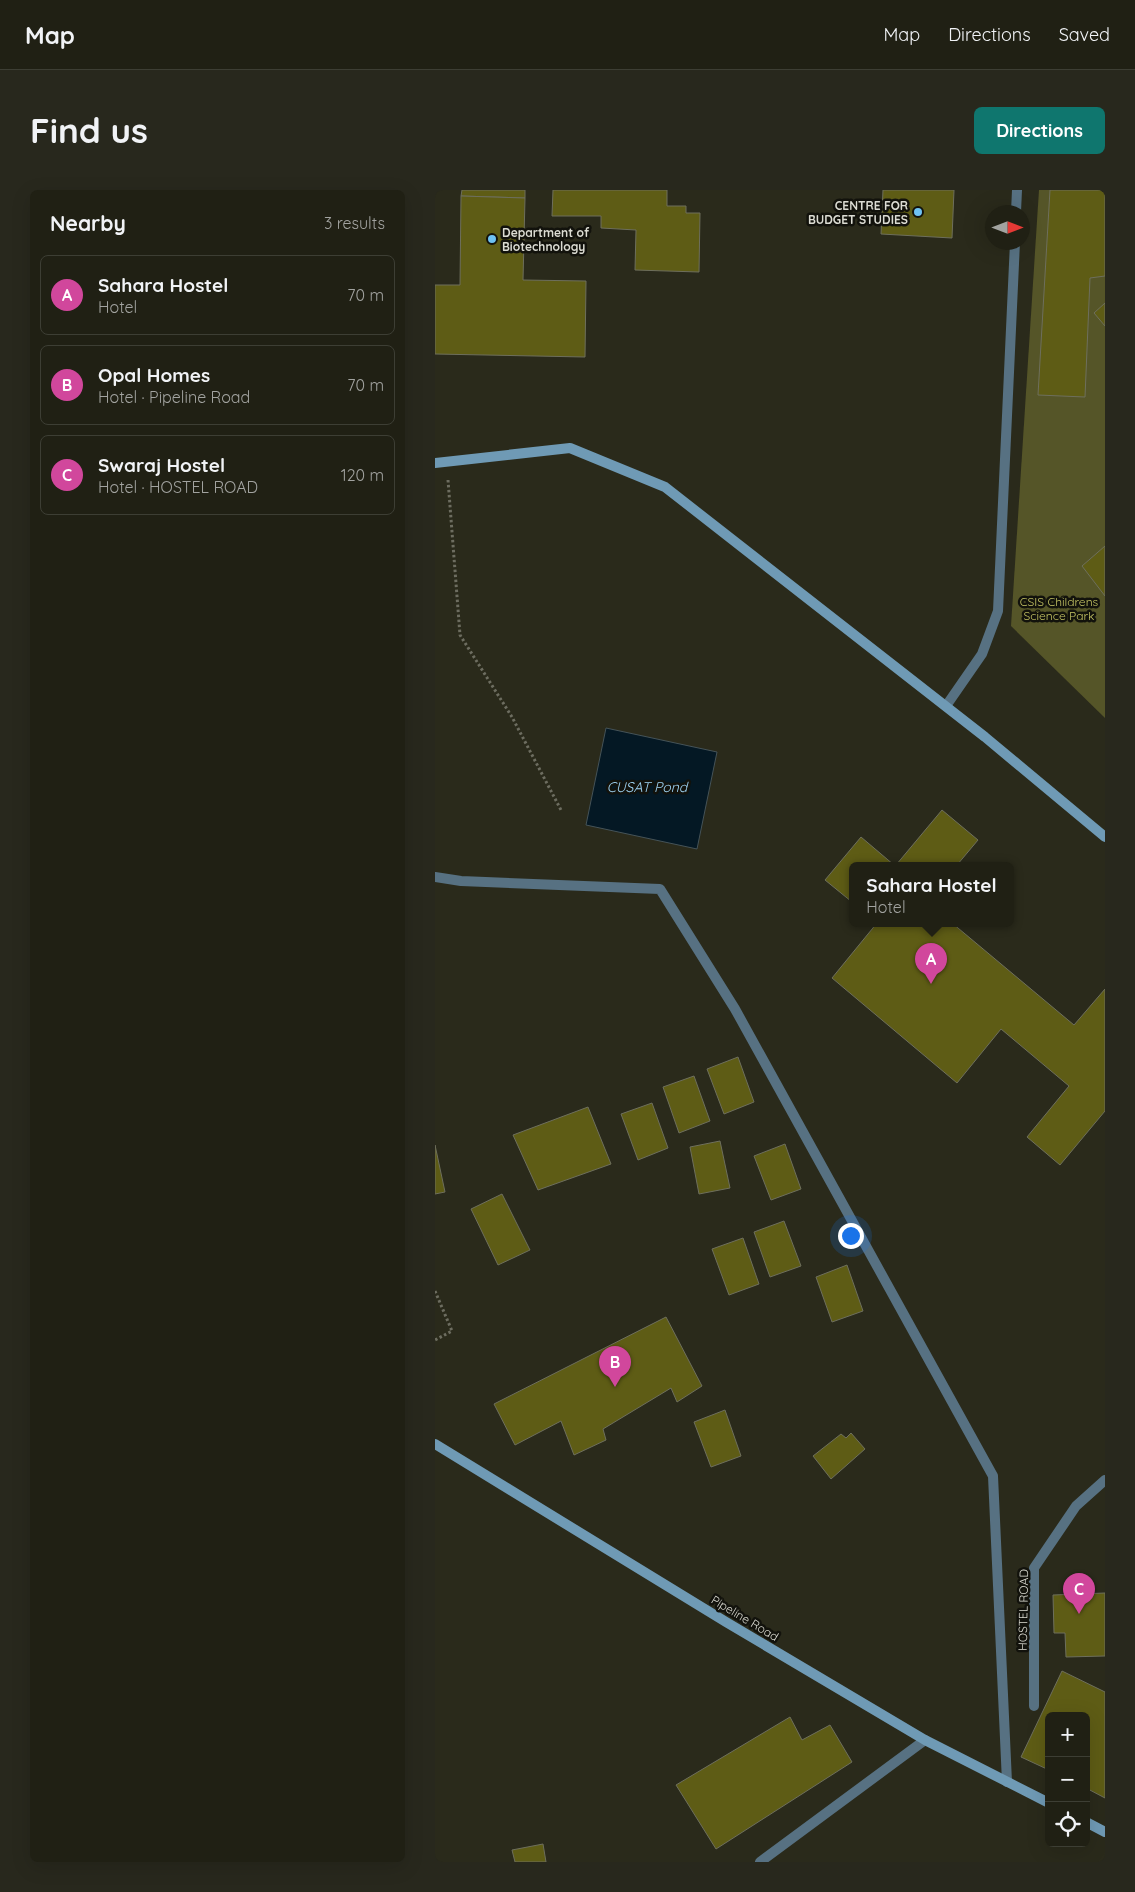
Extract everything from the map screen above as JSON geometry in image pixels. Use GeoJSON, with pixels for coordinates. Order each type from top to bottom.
{"type":"FeatureCollection","features":[{"type":"Feature","properties":{"kind":"street"},"geometry":{"type":"LineString","coordinates":[[1016,205],[1017,190]]}},
{"type":"Feature","properties":{"kind":"street"},"geometry":{"type":"LineString","coordinates":[[946,706],[982,654],[998,611],[1015,250]]}},
{"type":"Feature","properties":{"kind":"street"},"geometry":{"type":"LineString","coordinates":[[435,463],[570,448],[665,487],[946,706],[1105,837]]}},
{"type":"Feature","properties":{"kind":"street"},"geometry":{"type":"LineString","coordinates":[[435,877],[461,881],[661,890],[735,1009],[993,1476],[1007,1782]]}},
{"type":"Feature","properties":{"kind":"street","name":"Pipeline Road"},"geometry":{"type":"LineString","coordinates":[[435,1444],[726,1622],[925,1740],[1047,1802]]}},
{"type":"Feature","properties":{"kind":"street","name":"HOSTEL ROAD"},"geometry":{"type":"LineString","coordinates":[[1034,1706],[1034,1568],[1076,1506],[1105,1480]]}},
{"type":"Feature","properties":{"kind":"street"},"geometry":{"type":"LineString","coordinates":[[760,1862],[925,1740]]}},
{"type":"Feature","properties":{"kind":"street"},"geometry":{"type":"LineString","coordinates":[[1090,1824],[1105,1832]]}},
{"type":"Feature","properties":{"kind":"path"},"geometry":{"type":"LineString","coordinates":[[447,462],[460,635],[512,717],[561,810]]}},
{"type":"Feature","properties":{"kind":"path"},"geometry":{"type":"LineString","coordinates":[[435,1291],[452,1330],[435,1340]]}},
{"type":"Feature","properties":{"kind":"green space","name":"CSIS Childrens Science Park"},"geometry":{"type":"Polygon","coordinates":[[[1039,190],[1105,190],[1105,718],[1011,626],[1039,190]]]}},
{"type":"Feature","properties":{"kind":"water","name":"CUSAT Pond"},"geometry":{"type":"Polygon","coordinates":[[[606,728],[717,752],[697,849],[586,825],[606,728]]]}},
{"type":"Feature","properties":{"kind":"building"},"geometry":{"type":"Polygon","coordinates":[[[462,190],[525,190],[525,198],[461,196],[462,190]]]}},
{"type":"Feature","properties":{"kind":"building"},"geometry":{"type":"Polygon","coordinates":[[[553,190],[667,190],[667,206],[686,206],[686,213],[700,213],[699,272],[635,270],[636,230],[601,228],[601,216],[552,216],[553,190]]]}},
{"type":"Feature","properties":{"kind":"building","name":"CENTRE FOR BUDGET STUDIES"},"geometry":{"type":"Polygon","coordinates":[[[883,190],[954,190],[952,238],[881,234],[883,190]]]}},
{"type":"Feature","properties":{"kind":"building"},"geometry":{"type":"Polygon","coordinates":[[[1050,190],[1105,190],[1105,276],[1090,278],[1085,397],[1038,395],[1050,190]]]}},
{"type":"Feature","properties":{"kind":"building","name":"Department of Biotechnology"},"geometry":{"type":"Polygon","coordinates":[[[461,196],[525,198],[523,280],[586,281],[585,357],[435,354],[435,285],[460,285],[461,196]]]}},
{"type":"Feature","properties":{"kind":"building"},"geometry":{"type":"Polygon","coordinates":[[[1105,303],[1105,326],[1094,313],[1105,303]]]}},
{"type":"Feature","properties":{"kind":"building"},"geometry":{"type":"Polygon","coordinates":[[[1105,546],[1105,596],[1082,566],[1105,546]]]}},
{"type":"Feature","properties":{"kind":"building"},"geometry":{"type":"Polygon","coordinates":[[[942,810],[978,840],[960,862],[899,862],[942,810]]]}},
{"type":"Feature","properties":{"kind":"building"},"geometry":{"type":"Polygon","coordinates":[[[861,837],[890,862],[849,862],[849,900],[825,880],[861,837]]]}},
{"type":"Feature","properties":{"kind":"building"},"geometry":{"type":"Polygon","coordinates":[[[874,927],[957,927],[1074,1025],[1105,989],[1105,1111],[1060,1165],[1027,1137],[1069,1086],[1001,1029],[957,1083],[832,978],[874,927]]]}},
{"type":"Feature","properties":{"kind":"building"},"geometry":{"type":"Polygon","coordinates":[[[738,1057],[754,1102],[724,1114],[707,1069],[738,1057]]]}},
{"type":"Feature","properties":{"kind":"building"},"geometry":{"type":"Polygon","coordinates":[[[694,1076],[710,1121],[679,1133],[663,1087],[694,1076]]]}},
{"type":"Feature","properties":{"kind":"building"},"geometry":{"type":"Polygon","coordinates":[[[652,1103],[668,1148],[638,1160],[621,1114],[652,1103]]]}},
{"type":"Feature","properties":{"kind":"building"},"geometry":{"type":"Polygon","coordinates":[[[588,1107],[611,1164],[538,1190],[513,1135],[588,1107]]]}},
{"type":"Feature","properties":{"kind":"building"},"geometry":{"type":"Polygon","coordinates":[[[720,1141],[730,1188],[699,1194],[690,1147],[720,1141]]]}},
{"type":"Feature","properties":{"kind":"building"},"geometry":{"type":"Polygon","coordinates":[[[785,1144],[801,1189],[771,1200],[754,1156],[785,1144]]]}},
{"type":"Feature","properties":{"kind":"building"},"geometry":{"type":"Polygon","coordinates":[[[435,1145],[445,1192],[435,1194],[435,1145]]]}},
{"type":"Feature","properties":{"kind":"building"},"geometry":{"type":"Polygon","coordinates":[[[502,1194],[530,1250],[498,1265],[471,1209],[502,1194]]]}},
{"type":"Feature","properties":{"kind":"building"},"geometry":{"type":"Polygon","coordinates":[[[784,1221],[801,1266],[770,1277],[754,1232],[784,1221]]]}},
{"type":"Feature","properties":{"kind":"building"},"geometry":{"type":"Polygon","coordinates":[[[743,1238],[759,1284],[729,1295],[712,1249],[743,1238]]]}},
{"type":"Feature","properties":{"kind":"building"},"geometry":{"type":"Polygon","coordinates":[[[847,1265],[863,1311],[832,1322],[816,1277],[847,1265]]]}},
{"type":"Feature","properties":{"kind":"building"},"geometry":{"type":"Polygon","coordinates":[[[666,1317],[702,1386],[677,1402],[671,1388],[603,1429],[606,1440],[574,1455],[561,1421],[515,1445],[494,1404],[666,1317]]]}},
{"type":"Feature","properties":{"kind":"building"},"geometry":{"type":"Polygon","coordinates":[[[725,1410],[741,1456],[711,1467],[694,1422],[725,1410]]]}},
{"type":"Feature","properties":{"kind":"building"},"geometry":{"type":"Polygon","coordinates":[[[851,1433],[865,1449],[831,1479],[813,1456],[841,1434],[846,1438],[851,1433]]]}},
{"type":"Feature","properties":{"kind":"building"},"geometry":{"type":"Polygon","coordinates":[[[1105,1593],[1105,1656],[1066,1657],[1065,1633],[1054,1633],[1053,1595],[1105,1593]]]}},
{"type":"Feature","properties":{"kind":"building"},"geometry":{"type":"Polygon","coordinates":[[[1062,1671],[1105,1692],[1105,1798],[1090,1790],[1090,1712],[1045,1712],[1045,1768],[1021,1757],[1062,1671]]]}},
{"type":"Feature","properties":{"kind":"building"},"geometry":{"type":"Polygon","coordinates":[[[790,1717],[802,1740],[830,1725],[852,1762],[716,1849],[676,1785],[790,1717]]]}},
{"type":"Feature","properties":{"kind":"building"},"geometry":{"type":"Polygon","coordinates":[[[543,1844],[546,1862],[515,1862],[512,1850],[543,1844]]]}},
{"type":"Feature","properties":{"kind":"place","name":"CENTRE FOR BUDGET STUDIES"},"geometry":{"type":"Point","coordinates":[918,212]}},
{"type":"Feature","properties":{"kind":"place","name":"Department of Biotechnology"},"geometry":{"type":"Point","coordinates":[492,239]}},
{"type":"Feature","properties":{"kind":"place","name":"Sahara Hostel"},"geometry":{"type":"Point","coordinates":[931,984]}},
{"type":"Feature","properties":{"kind":"place","name":"Opal Homes"},"geometry":{"type":"Point","coordinates":[615,1387]}},
{"type":"Feature","properties":{"kind":"place","name":"Swaraj Hostel"},"geometry":{"type":"Point","coordinates":[1079,1614]}}]}
